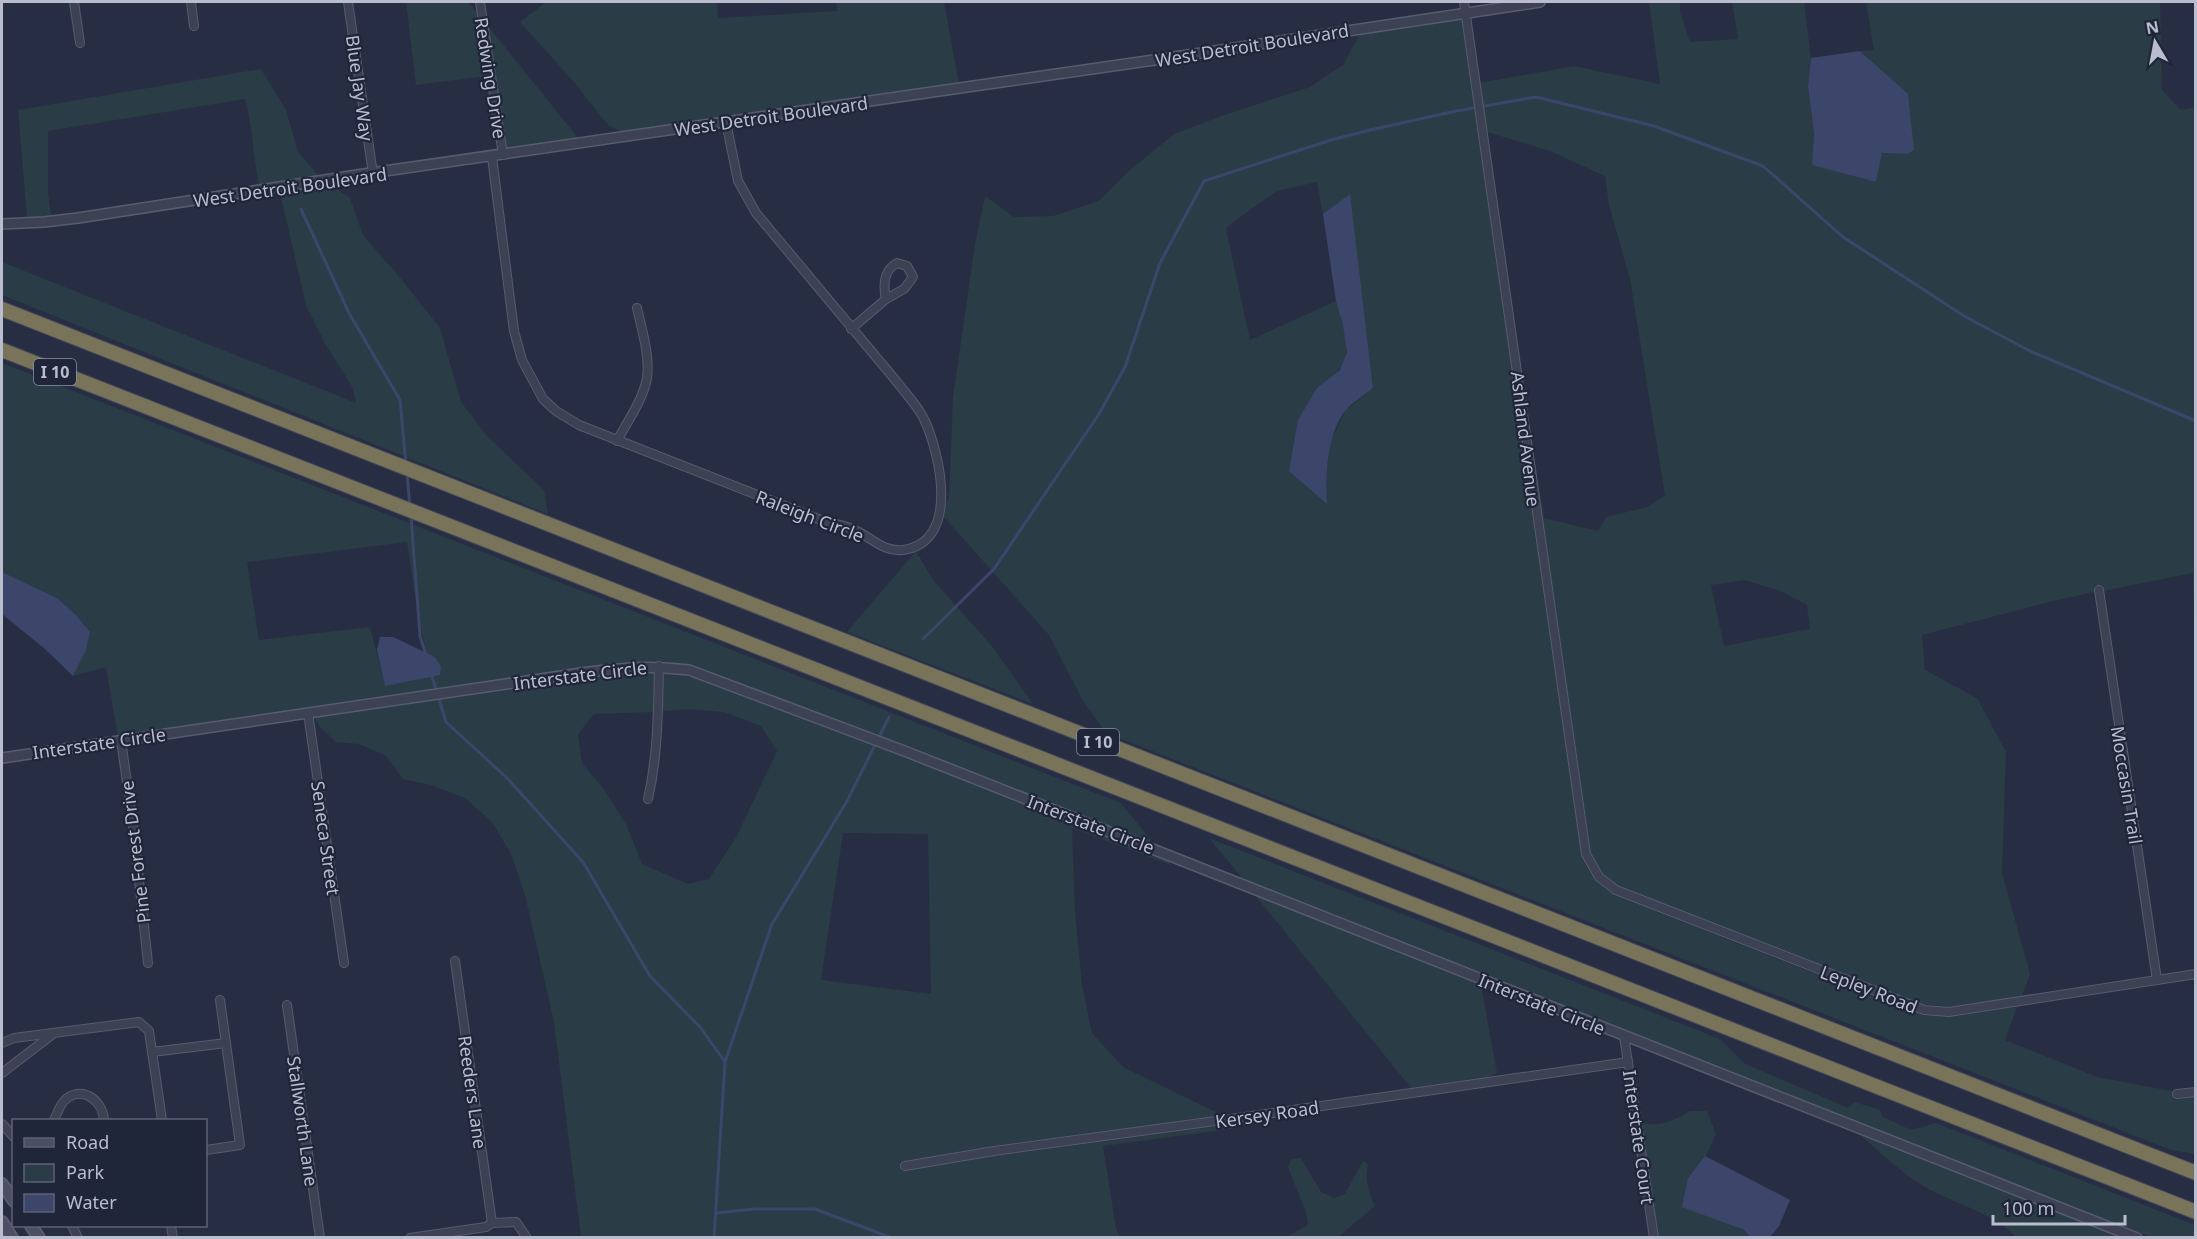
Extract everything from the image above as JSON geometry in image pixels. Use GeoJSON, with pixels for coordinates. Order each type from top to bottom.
{"type":"FeatureCollection","features":[{"type":"Feature","properties":{"kind":"highway","name":"I 10"},"geometry":{"type":"LineString","coordinates":[[2,309],[2196,1173]]}},
{"type":"Feature","properties":{"kind":"highway","name":"I 10"},"geometry":{"type":"LineString","coordinates":[[2,350],[2196,1212]]}},
{"type":"Feature","properties":{"kind":"main road"},"geometry":{"type":"LineString","coordinates":[[2,1184],[12,1198]]}},
{"type":"Feature","properties":{"kind":"main road"},"geometry":{"type":"LineString","coordinates":[[2,1222],[12,1238]]}},
{"type":"Feature","properties":{"kind":"street"},"geometry":{"type":"LineString","coordinates":[[74,2],[80,43]]}},
{"type":"Feature","properties":{"kind":"street"},"geometry":{"type":"LineString","coordinates":[[191,2],[194,26]]}},
{"type":"Feature","properties":{"kind":"street","name":"Blue Jay Way"},"geometry":{"type":"LineString","coordinates":[[348,2],[373,174]]}},
{"type":"Feature","properties":{"kind":"street","name":"Redwing Drive"},"geometry":{"type":"LineString","coordinates":[[480,2],[503,155]]}},
{"type":"Feature","properties":{"kind":"street","name":"Ashland Avenue"},"geometry":{"type":"LineString","coordinates":[[1464,2],[1586,855],[1596,874]]}},
{"type":"Feature","properties":{"kind":"street","name":"West Detroit Boulevard"},"geometry":{"type":"LineString","coordinates":[[2,224],[65,220],[1540,2]]}},
{"type":"Feature","properties":{"kind":"street","name":"Raleigh Circle"},"geometry":{"type":"LineString","coordinates":[[492,157],[514,331],[522,360],[543,399],[556,411],[579,425],[617,441],[826,522],[856,530],[886,548],[895,550],[914,547],[928,537],[939,517],[942,495],[935,451],[928,427],[915,405],[776,239],[747,199],[733,165],[726,122]]}},
{"type":"Feature","properties":{"kind":"street"},"geometry":{"type":"LineString","coordinates":[[851,329],[910,281],[913,277],[907,266],[897,263],[890,268],[884,283],[886,299]]}},
{"type":"Feature","properties":{"kind":"street"},"geometry":{"type":"LineString","coordinates":[[617,441],[646,380],[646,355],[637,308]]}},
{"type":"Feature","properties":{"kind":"street","name":"Moccasin Trail"},"geometry":{"type":"LineString","coordinates":[[2098,590],[2157,980]]}},
{"type":"Feature","properties":{"kind":"street","name":"Interstate Circle"},"geometry":{"type":"LineString","coordinates":[[2,758],[633,666],[658,666],[705,674],[2137,1238]]}},
{"type":"Feature","properties":{"kind":"street"},"geometry":{"type":"LineString","coordinates":[[648,799],[655,771],[658,666]]}},
{"type":"Feature","properties":{"kind":"street","name":"Seneca Street"},"geometry":{"type":"LineString","coordinates":[[308,713],[344,963]]}},
{"type":"Feature","properties":{"kind":"street","name":"Pine Forest Drive"},"geometry":{"type":"LineString","coordinates":[[121,740],[148,963]]}},
{"type":"Feature","properties":{"kind":"street","name":"Lepley Road"},"geometry":{"type":"LineString","coordinates":[[1596,874],[1616,890],[1924,1010],[1949,1012],[2196,974]]}},
{"type":"Feature","properties":{"kind":"street","name":"Reeders Lane"},"geometry":{"type":"LineString","coordinates":[[455,961],[492,1223]]}},
{"type":"Feature","properties":{"kind":"street"},"geometry":{"type":"LineString","coordinates":[[207,1150],[240,1145],[220,1000]]}},
{"type":"Feature","properties":{"kind":"street","name":"Stallworth Lane"},"geometry":{"type":"LineString","coordinates":[[287,1005],[320,1238]]}},
{"type":"Feature","properties":{"kind":"street"},"geometry":{"type":"LineString","coordinates":[[2,1043],[14,1038],[139,1022],[149,1031],[162,1119]]}},
{"type":"Feature","properties":{"kind":"street"},"geometry":{"type":"LineString","coordinates":[[2,1073],[53,1034]]}},
{"type":"Feature","properties":{"kind":"street","name":"Interstate Court"},"geometry":{"type":"LineString","coordinates":[[1624,1036],[1654,1238]]}},
{"type":"Feature","properties":{"kind":"street"},"geometry":{"type":"LineString","coordinates":[[152,1052],[226,1043]]}},
{"type":"Feature","properties":{"kind":"street","name":"Kersey Road"},"geometry":{"type":"LineString","coordinates":[[905,1166],[994,1151],[1245,1118],[1628,1062]]}},
{"type":"Feature","properties":{"kind":"street"},"geometry":{"type":"LineString","coordinates":[[2177,1094],[2196,1092]]}},
{"type":"Feature","properties":{"kind":"street"},"geometry":{"type":"LineString","coordinates":[[55,1119],[65,1100],[76,1094],[89,1095],[99,1103],[104,1119]]}},
{"type":"Feature","properties":{"kind":"street"},"geometry":{"type":"LineString","coordinates":[[415,1237],[486,1227],[492,1223],[516,1222],[527,1238]]}},
{"type":"Feature","properties":{"kind":"green space"},"geometry":{"type":"Polygon","coordinates":[[[406,2],[468,2],[477,13],[487,76],[416,85],[406,2]]]}},
{"type":"Feature","properties":{"kind":"green space"},"geometry":{"type":"Polygon","coordinates":[[[717,2],[718,18],[837,11],[836,2],[944,2],[959,83],[622,132],[608,125],[573,81],[520,22],[545,3],[717,2]]]}},
{"type":"Feature","properties":{"kind":"green space"},"geometry":{"type":"Polygon","coordinates":[[[1649,2],[1680,2],[1680,12],[1690,42],[1738,39],[1732,2],[1804,2],[1811,58],[1808,86],[1814,134],[1812,164],[1876,182],[1881,153],[1907,154],[1869,58],[1860,51],[1874,50],[1866,2],[2160,2],[2162,90],[2181,110],[2195,107],[2195,630],[2193,573],[2103,591],[2102,585],[2094,586],[2094,592],[1922,635],[1925,670],[1977,698],[2006,752],[2002,873],[2030,974],[2022,996],[1948,1007],[1917,1003],[1618,886],[1602,873],[1591,853],[1529,426],[1544,518],[1598,531],[1606,517],[1648,507],[1665,495],[1630,279],[1609,205],[1605,176],[1550,151],[1487,132],[1479,83],[1574,66],[1660,84],[1649,2]],[[1745,580],[1711,585],[1724,646],[1810,629],[1807,605],[1783,592],[1745,580]]]}},
{"type":"Feature","properties":{"kind":"green space"},"geometry":{"type":"Polygon","coordinates":[[[1462,19],[1582,855],[1595,878],[1615,895],[1915,1013],[1949,1017],[2017,1007],[2005,1040],[2097,1077],[2172,1091],[2174,1100],[2195,1097],[2195,1154],[2171,1150],[1106,733],[1083,701],[1049,635],[944,517],[946,503],[949,499],[953,397],[975,244],[985,196],[1014,217],[1053,216],[1099,201],[1130,170],[1174,134],[1310,87],[1343,65],[1360,34],[1462,19]],[[1317,182],[1277,191],[1226,229],[1250,340],[1336,301],[1344,327],[1346,354],[1337,373],[1317,388],[1326,503],[1325,483],[1330,442],[1346,410],[1373,388],[1349,195],[1323,214],[1317,182]]]}},
{"type":"Feature","properties":{"kind":"green space"},"geometry":{"type":"Polygon","coordinates":[[[488,26],[579,139],[507,149],[488,26]]]}},
{"type":"Feature","properties":{"kind":"green space"},"geometry":{"type":"Polygon","coordinates":[[[261,69],[286,110],[298,152],[319,176],[259,185],[245,99],[48,131],[48,193],[51,216],[27,218],[18,110],[261,69]]]}},
{"type":"Feature","properties":{"kind":"green space"},"geometry":{"type":"Polygon","coordinates":[[[331,185],[350,198],[363,235],[440,328],[461,402],[487,436],[544,490],[548,514],[2,295],[2,262],[356,403],[353,388],[326,345],[306,305],[280,193],[331,185]]]}},
{"type":"Feature","properties":{"kind":"green space"},"geometry":{"type":"Polygon","coordinates":[[[2,363],[1121,803],[1154,844],[706,670],[673,663],[628,663],[580,668],[118,736],[106,667],[73,676],[86,650],[90,632],[57,598],[2,572],[2,363]],[[407,542],[247,562],[259,640],[370,627],[385,686],[436,657],[427,654],[419,621],[407,542]]]}},
{"type":"Feature","properties":{"kind":"green space"},"geometry":{"type":"Polygon","coordinates":[[[916,551],[933,580],[991,645],[1033,704],[847,632],[916,551]]]}},
{"type":"Feature","properties":{"kind":"green space"},"geometry":{"type":"Polygon","coordinates":[[[634,671],[654,671],[653,712],[594,714],[578,734],[582,763],[605,791],[627,826],[642,864],[688,884],[709,879],[737,836],[777,751],[761,726],[724,712],[691,709],[662,711],[663,672],[704,679],[1167,859],[1171,865],[1072,828],[1075,912],[1082,985],[1092,1033],[1123,1067],[1222,1115],[993,1146],[900,1162],[902,1171],[1233,1124],[1237,1128],[1103,1146],[1116,1229],[1120,1237],[581,1237],[554,1022],[525,895],[511,854],[492,822],[465,798],[431,785],[403,779],[386,756],[359,744],[336,742],[319,726],[314,717],[634,671]],[[843,833],[821,980],[931,994],[928,834],[843,833]]]}},
{"type":"Feature","properties":{"kind":"green space"},"geometry":{"type":"Polygon","coordinates":[[[1209,838],[1720,1039],[1745,1064],[1848,1108],[1855,1102],[1880,1110],[1883,1117],[1911,1130],[1936,1123],[2195,1225],[2195,1237],[2150,1237],[1243,879],[1209,838]]]}},
{"type":"Feature","properties":{"kind":"green space"},"geometry":{"type":"Polygon","coordinates":[[[1255,895],[1481,985],[1497,1073],[1488,1077],[1411,1088],[1255,895]]]}},
{"type":"Feature","properties":{"kind":"green space"},"geometry":{"type":"Polygon","coordinates":[[[1690,1111],[1707,1111],[1716,1134],[1707,1154],[1688,1178],[1716,1219],[1744,1231],[1750,1237],[1659,1237],[1641,1122],[1660,1124],[1690,1111]]]}},
{"type":"Feature","properties":{"kind":"green space"},"geometry":{"type":"Polygon","coordinates":[[[1858,1133],[2123,1237],[2016,1237],[1996,1221],[1918,1182],[1858,1133]]]}},
{"type":"Feature","properties":{"kind":"green space"},"geometry":{"type":"Polygon","coordinates":[[[1301,1158],[1321,1192],[1334,1198],[1345,1194],[1363,1161],[1368,1164],[1368,1186],[1375,1206],[1338,1237],[1287,1237],[1308,1225],[1306,1212],[1288,1167],[1292,1159],[1301,1158]]]}},
{"type":"Feature","properties":{"kind":"water"},"geometry":{"type":"Polygon","coordinates":[[[1860,51],[1908,94],[1914,150],[1907,154],[1882,153],[1876,182],[1812,165],[1814,134],[1808,86],[1811,58],[1860,51]]]}},
{"type":"Feature","properties":{"kind":"water"},"geometry":{"type":"Polygon","coordinates":[[[1350,194],[1373,388],[1347,409],[1335,429],[1327,467],[1327,504],[1289,471],[1298,420],[1317,388],[1340,370],[1347,352],[1336,301],[1323,214],[1350,194]]]}},
{"type":"Feature","properties":{"kind":"water"},"geometry":{"type":"Polygon","coordinates":[[[2,572],[57,598],[90,632],[86,650],[73,676],[45,649],[2,614],[2,572]]]}},
{"type":"Feature","properties":{"kind":"water"},"geometry":{"type":"Polygon","coordinates":[[[380,637],[393,637],[435,657],[441,667],[440,675],[385,686],[377,650],[380,637]]]}},
{"type":"Feature","properties":{"kind":"water"},"geometry":{"type":"Polygon","coordinates":[[[1705,1156],[1790,1200],[1779,1226],[1770,1237],[1750,1237],[1744,1230],[1682,1207],[1688,1178],[1705,1156]]]}},
{"type":"Feature","properties":{"kind":"waterway"},"geometry":{"type":"LineString","coordinates":[[923,639],[994,569],[1099,414],[1125,367],[1160,263],[1204,181],[1331,140],[1370,130],[1456,111],[1536,97],[1654,126],[1763,166],[1843,237],[1964,316],[2030,351],[2196,421]]}},
{"type":"Feature","properties":{"kind":"waterway"},"geometry":{"type":"LineString","coordinates":[[301,209],[349,313],[400,400],[406,465]]}},
{"type":"Feature","properties":{"kind":"waterway"},"geometry":{"type":"LineString","coordinates":[[407,474],[410,507]]}},
{"type":"Feature","properties":{"kind":"waterway"},"geometry":{"type":"LineString","coordinates":[[411,516],[420,636],[426,655]]}},
{"type":"Feature","properties":{"kind":"waterway"},"geometry":{"type":"LineString","coordinates":[[431,673],[446,722],[508,779],[583,862],[650,976],[700,1027],[725,1062]]}},
{"type":"Feature","properties":{"kind":"waterway"},"geometry":{"type":"LineString","coordinates":[[714,1238],[725,1062],[772,924],[846,803],[889,717]]}},
{"type":"Feature","properties":{"kind":"waterway"},"geometry":{"type":"LineString","coordinates":[[716,1213],[754,1209],[815,1209],[892,1238]]}}]}
